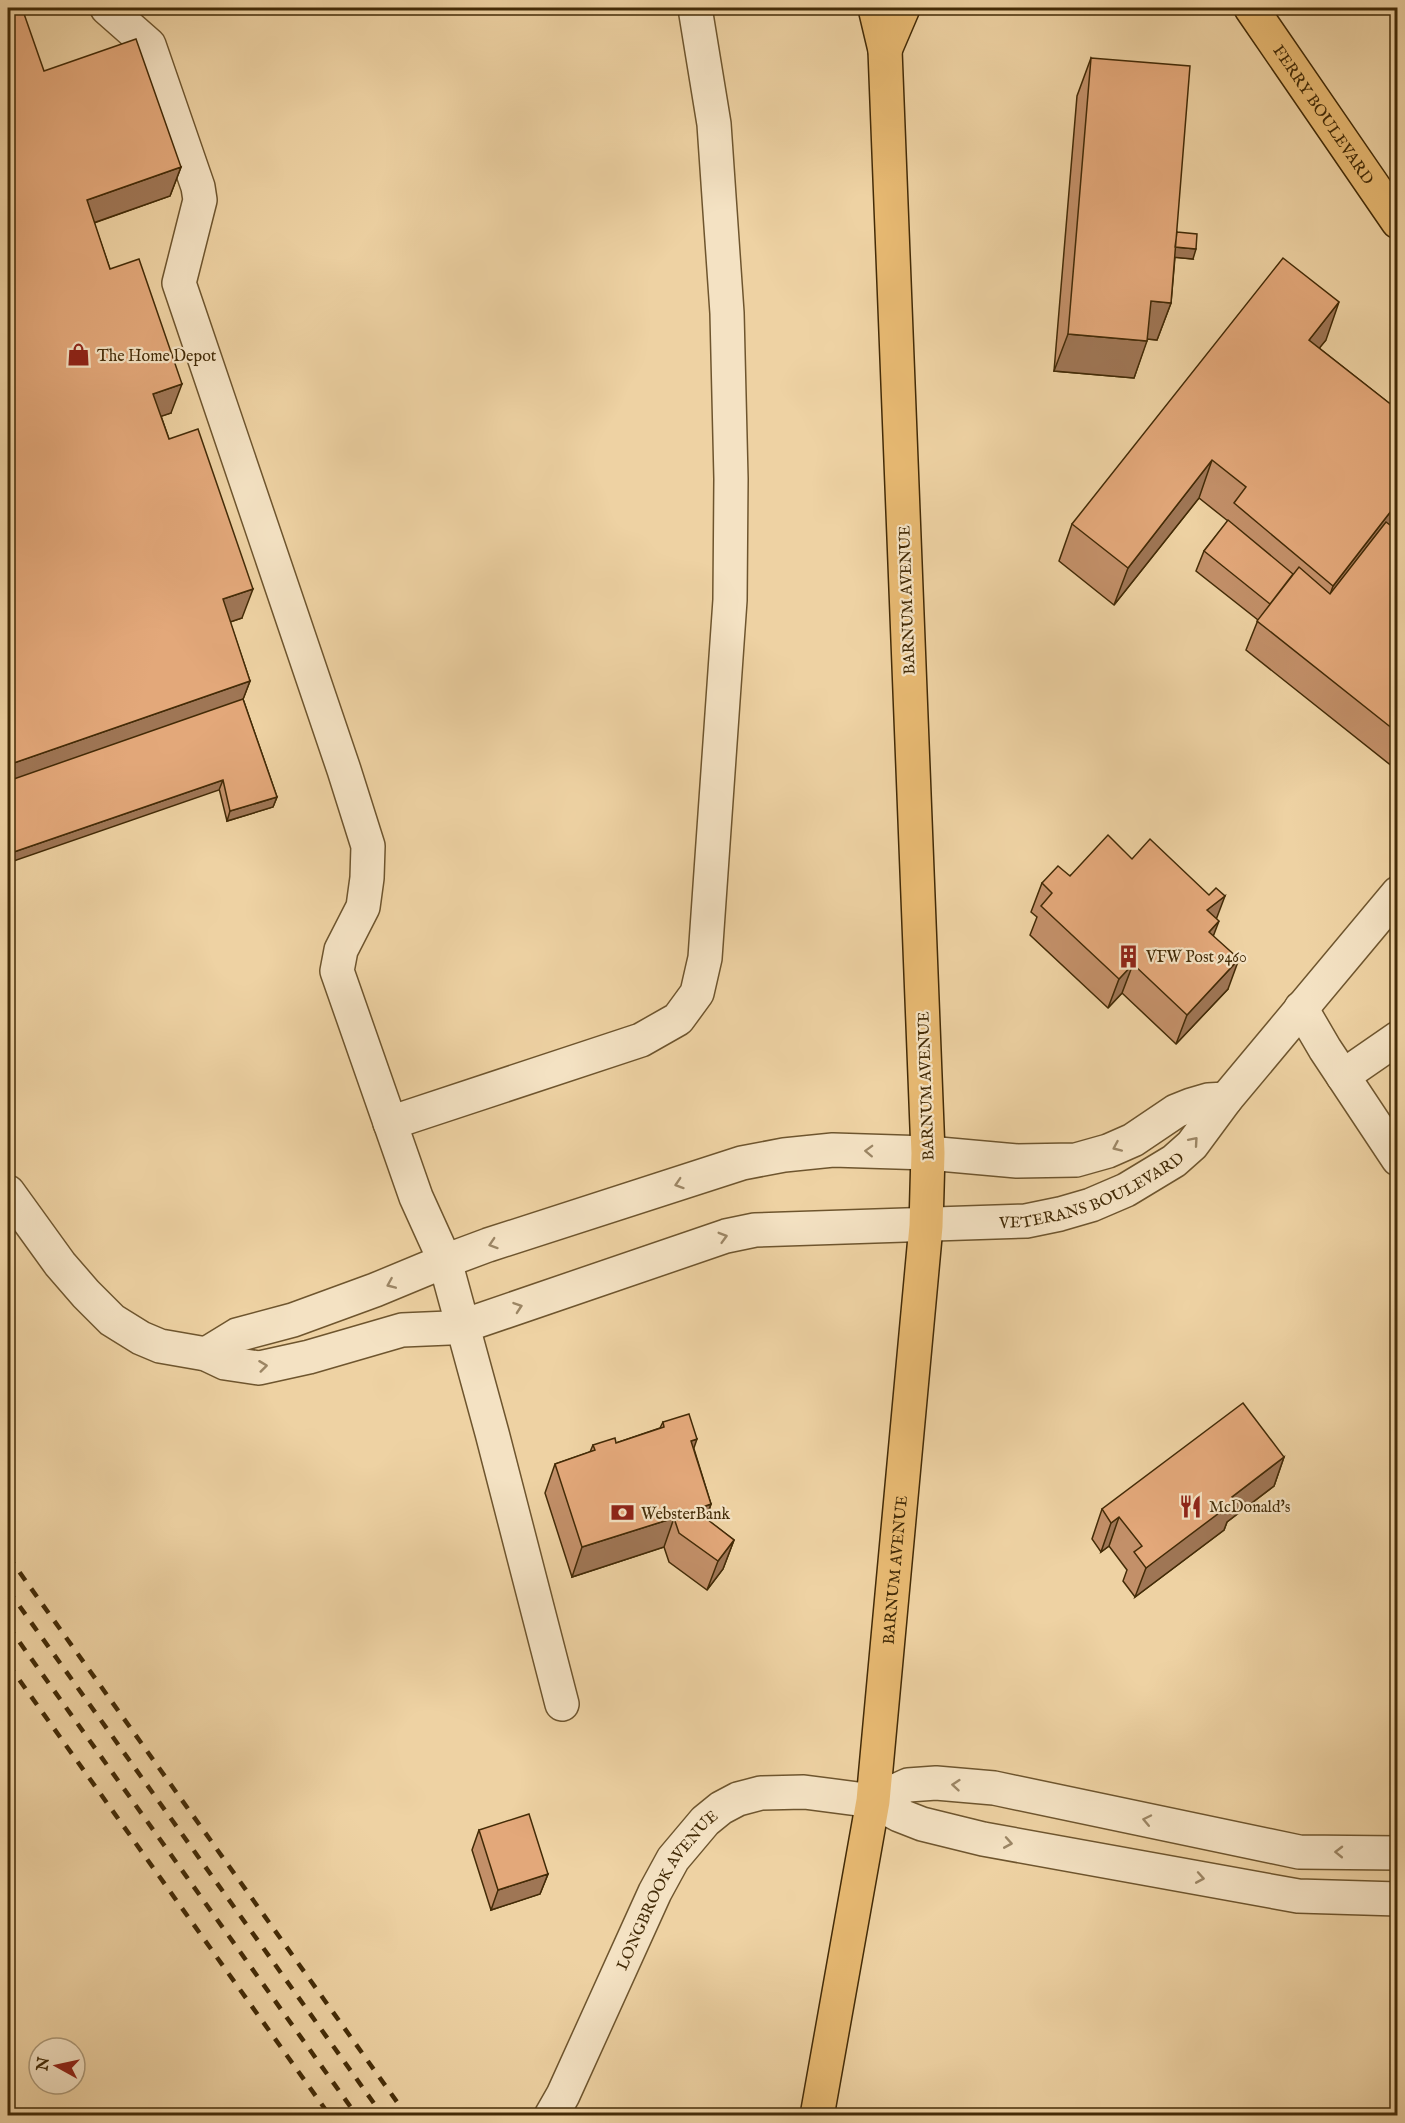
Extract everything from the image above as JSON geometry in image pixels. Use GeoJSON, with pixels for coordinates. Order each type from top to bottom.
{"type":"FeatureCollection","features":[{"type":"Feature","properties":{"kind":"main road","name":"BARNUM AVENUE"},"geometry":{"type":"LineString","coordinates":[[817,2115],[873,1801],[926,1226],[928,1153],[885,50],[876,8]]}},
{"type":"Feature","properties":{"kind":"main road","name":"BARNUM AVENUE"},"geometry":{"type":"LineString","coordinates":[[885,50],[903,8]]}},
{"type":"Feature","properties":{"kind":"main road","name":"FERRY BOULEVARD"},"geometry":{"type":"LineString","coordinates":[[1251,8],[1398,222]]}},
{"type":"Feature","properties":{"kind":"street"},"geometry":{"type":"LineString","coordinates":[[107,8],[149,45],[198,187],[200,200],[179,283],[368,846],[363,907],[341,950],[337,971],[416,1197],[445,1261],[562,1704]]}},
{"type":"Feature","properties":{"kind":"street"},"geometry":{"type":"LineString","coordinates":[[390,1123],[642,1040],[678,1019],[697,993],[705,958],[729,612],[731,479],[727,313],[714,124],[695,8]]}},
{"type":"Feature","properties":{"kind":"street","name":"VETERANS BOULEVARD"},"geometry":{"type":"LineString","coordinates":[[8,1192],[60,1264],[112,1320],[141,1338],[160,1346],[183,1352],[207,1354],[225,1363],[259,1368],[309,1358],[402,1330],[449,1329],[463,1326],[726,1236],[755,1230],[1026,1221],[1060,1214],[1118,1194],[1174,1161],[1192,1145],[1226,1099],[1398,893]]}},
{"type":"Feature","properties":{"kind":"street"},"geometry":{"type":"LineString","coordinates":[[1301,1008],[1398,1160]]}},
{"type":"Feature","properties":{"kind":"street"},"geometry":{"type":"LineString","coordinates":[[1343,1076],[1398,1038]]}},
{"type":"Feature","properties":{"kind":"street","name":"VETERANS BOULEVARD"},"geometry":{"type":"LineString","coordinates":[[207,1354],[237,1335],[292,1320],[375,1290],[445,1261],[742,1163],[784,1155],[833,1150],[928,1153],[1017,1161],[1076,1160],[1108,1151],[1133,1140],[1176,1111],[1208,1100],[1226,1099]]}},
{"type":"Feature","properties":{"kind":"street"},"geometry":{"type":"LineString","coordinates":[[873,1801],[908,1785],[936,1783],[994,1788],[1299,1852],[1398,1853]]}},
{"type":"Feature","properties":{"kind":"street","name":"LONGBROOK AVENUE"},"geometry":{"type":"LineString","coordinates":[[551,2115],[563,2095],[655,1892],[673,1859],[705,1821],[721,1808],[738,1799],[761,1793],[804,1792],[873,1801]]}},
{"type":"Feature","properties":{"kind":"street"},"geometry":{"type":"LineString","coordinates":[[873,1801],[922,1824],[983,1839],[1298,1896],[1398,1899]]}},
{"type":"Feature","properties":{"kind":"street"},"geometry":{"type":"LineString","coordinates":[[1298,1896],[1299,1852]]}},
{"type":"Feature","properties":{"kind":"building","name":"The Home Depot"},"geometry":{"type":"Polygon","coordinates":[[[8,8],[22,8],[44,71],[136,39],[181,167],[87,200],[110,269],[139,259],[182,384],[153,394],[169,439],[198,429],[253,589],[223,599],[250,681],[8,765],[8,8]]]}},
{"type":"Feature","properties":{"kind":"building"},"geometry":{"type":"Polygon","coordinates":[[[1091,58],[1190,66],[1171,303],[1151,301],[1147,341],[1068,334],[1091,58]]]}},
{"type":"Feature","properties":{"kind":"building"},"geometry":{"type":"Polygon","coordinates":[[[1177,232],[1197,234],[1196,249],[1175,247],[1177,232]]]}},
{"type":"Feature","properties":{"kind":"building"},"geometry":{"type":"Polygon","coordinates":[[[1283,258],[1339,302],[1309,340],[1398,410],[1398,502],[1333,586],[1234,503],[1246,487],[1212,460],[1128,568],[1072,524],[1283,258]]]}},
{"type":"Feature","properties":{"kind":"building"},"geometry":{"type":"Polygon","coordinates":[[[1228,520],[1293,574],[1270,604],[1204,551],[1228,520]]]}},
{"type":"Feature","properties":{"kind":"building"},"geometry":{"type":"Polygon","coordinates":[[[1386,522],[1398,531],[1398,733],[1257,621],[1299,567],[1330,594],[1386,522]]]}},
{"type":"Feature","properties":{"kind":"building"},"geometry":{"type":"Polygon","coordinates":[[[243,699],[277,797],[230,811],[223,780],[8,854],[8,781],[243,699]]]}},
{"type":"Feature","properties":{"kind":"building","name":"VFW Post 9460"},"geometry":{"type":"Polygon","coordinates":[[[1108,835],[1132,859],[1150,839],[1209,895],[1216,888],[1225,896],[1207,910],[1219,921],[1209,932],[1239,959],[1187,1015],[1133,964],[1119,979],[1041,906],[1052,893],[1042,883],[1058,866],[1070,876],[1108,835]]]}},
{"type":"Feature","properties":{"kind":"building","name":"McDonald's"},"geometry":{"type":"Polygon","coordinates":[[[1243,1403],[1284,1457],[1232,1497],[1235,1501],[1146,1568],[1134,1552],[1142,1546],[1119,1517],[1111,1523],[1102,1509],[1243,1403]]]}},
{"type":"Feature","properties":{"kind":"building","name":"WebsterBank"},"geometry":{"type":"Polygon","coordinates":[[[689,1414],[697,1439],[691,1441],[711,1504],[700,1508],[703,1516],[734,1540],[718,1561],[679,1533],[674,1518],[582,1547],[555,1464],[595,1450],[593,1445],[615,1438],[616,1443],[664,1427],[663,1422],[689,1414]]]}},
{"type":"Feature","properties":{"kind":"building"},"geometry":{"type":"Polygon","coordinates":[[[529,1814],[548,1874],[498,1890],[479,1830],[529,1814]]]}},
{"type":"Feature","properties":{"kind":"railway"},"geometry":{"type":"LineString","coordinates":[[8,1556],[407,2116]]}},
{"type":"Feature","properties":{"kind":"railway"},"geometry":{"type":"LineString","coordinates":[[8,1590],[383,2116]]}},
{"type":"Feature","properties":{"kind":"railway"},"geometry":{"type":"LineString","coordinates":[[8,1626],[357,2116]]}},
{"type":"Feature","properties":{"kind":"railway"},"geometry":{"type":"LineString","coordinates":[[8,1664],[330,2116]]}},
{"type":"Feature","properties":{"kind":"place","name":"The Home Depot"},"geometry":{"type":"Point","coordinates":[79,355]}},
{"type":"Feature","properties":{"kind":"place","name":"VFW Post 9460"},"geometry":{"type":"Point","coordinates":[1128,956]}},
{"type":"Feature","properties":{"kind":"place","name":"McDonald's"},"geometry":{"type":"Point","coordinates":[1191,1506]}},
{"type":"Feature","properties":{"kind":"place","name":"WebsterBank"},"geometry":{"type":"Point","coordinates":[623,1513]}}]}
